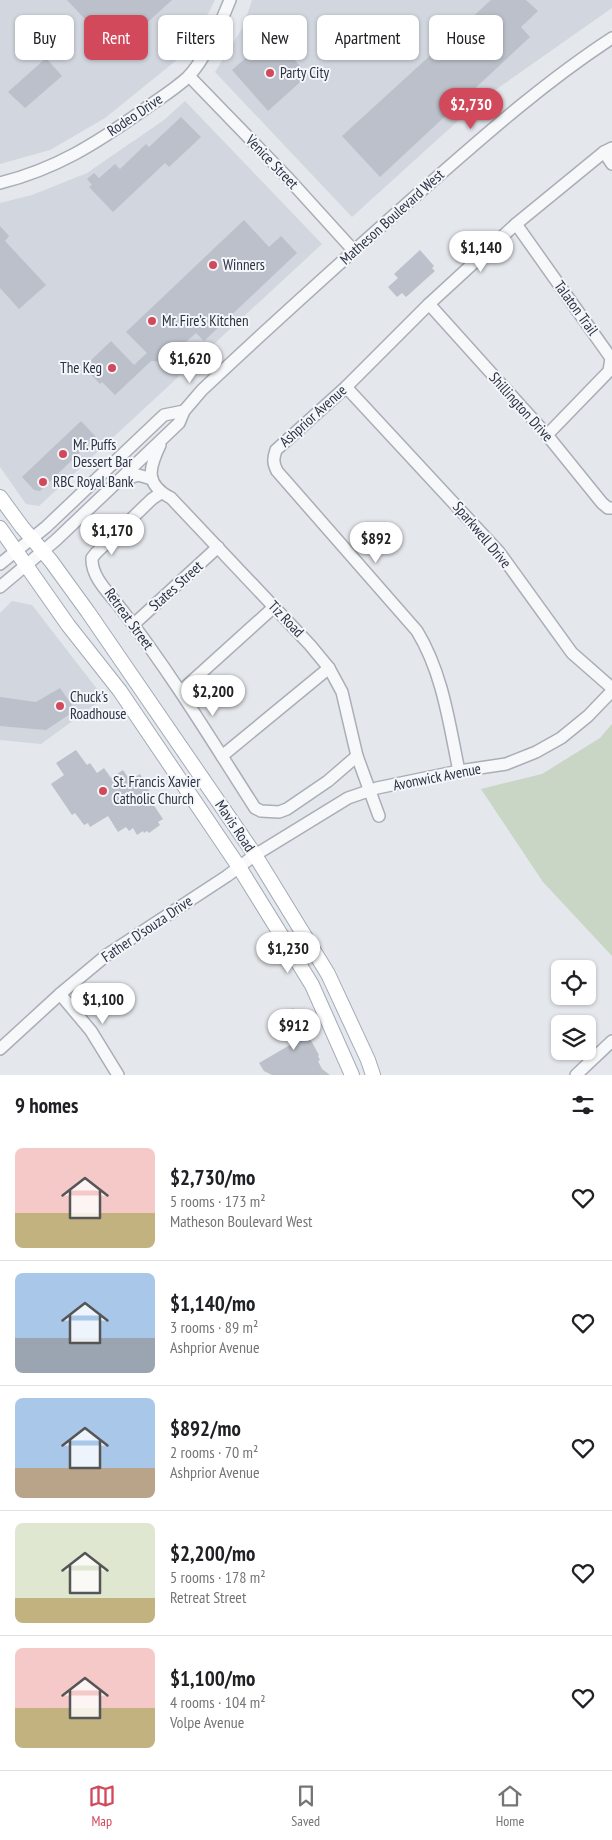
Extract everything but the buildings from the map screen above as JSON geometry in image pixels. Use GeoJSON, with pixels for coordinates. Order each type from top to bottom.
{"type":"FeatureCollection","features":[{"type":"Feature","properties":{"kind":"main road","name":"Mavis Road"},"geometry":{"type":"LineString","coordinates":[[0,497],[88,612],[255,855],[328,974],[368,1060],[373,1075]]}},
{"type":"Feature","properties":{"kind":"main road","name":"Mavis Road"},"geometry":{"type":"LineString","coordinates":[[0,528],[68,625],[120,691],[239,867],[312,985],[352,1075]]}},
{"type":"Feature","properties":{"kind":"street","name":"Rodeo Drive"},"geometry":{"type":"LineString","coordinates":[[0,183],[38,172],[73,156],[120,127],[172,90],[189,76],[212,41],[230,0]]}},
{"type":"Feature","properties":{"kind":"street","name":"Matheson Boulevard West"},"geometry":{"type":"LineString","coordinates":[[0,587],[119,482],[179,423],[184,411],[226,368],[354,251],[504,118],[583,57],[612,38]]}},
{"type":"Feature","properties":{"kind":"street","name":"Venice Street"},"geometry":{"type":"LineString","coordinates":[[189,76],[286,176],[354,251]]}},
{"type":"Feature","properties":{"kind":"street"},"geometry":{"type":"LineString","coordinates":[[608,150],[612,164]]}},
{"type":"Feature","properties":{"kind":"street","name":"Ashprior Avenue"},"geometry":{"type":"LineString","coordinates":[[459,771],[442,687],[429,650],[421,637],[277,471],[273,462],[276,450],[346,386],[429,304],[516,224],[608,150]]}},
{"type":"Feature","properties":{"kind":"street","name":"Talaton Trail"},"geometry":{"type":"LineString","coordinates":[[516,224],[611,358],[609,371],[548,435]]}},
{"type":"Feature","properties":{"kind":"street","name":"Shillington Drive"},"geometry":{"type":"LineString","coordinates":[[429,304],[548,435],[602,503],[608,508],[612,508]]}},
{"type":"Feature","properties":{"kind":"street","name":"Sparkwell Drive"},"geometry":{"type":"LineString","coordinates":[[346,386],[499,552],[572,653],[612,690]]}},
{"type":"Feature","properties":{"kind":"street","name":"Matheson Boulevard West"},"geometry":{"type":"LineString","coordinates":[[0,564],[46,527],[164,415],[184,411]]}},
{"type":"Feature","properties":{"kind":"street"},"geometry":{"type":"LineString","coordinates":[[119,482],[132,476],[152,479],[152,463],[163,438]]}},
{"type":"Feature","properties":{"kind":"street","name":"Tiz Road"},"geometry":{"type":"LineString","coordinates":[[152,479],[161,493],[171,498],[310,645],[329,668],[342,692],[357,756],[379,816]]}},
{"type":"Feature","properties":{"kind":"street","name":"Retreat Street"},"geometry":{"type":"LineString","coordinates":[[161,493],[152,499],[92,558],[94,573],[134,624],[181,692],[255,808],[261,811],[279,812],[287,809],[328,781],[357,756]]}},
{"type":"Feature","properties":{"kind":"street","name":"States Street"},"geometry":{"type":"LineString","coordinates":[[134,624],[218,548]]}},
{"type":"Feature","properties":{"kind":"street"},"geometry":{"type":"LineString","coordinates":[[181,692],[274,607]]}},
{"type":"Feature","properties":{"kind":"street"},"geometry":{"type":"LineString","coordinates":[[222,756],[329,668]]}},
{"type":"Feature","properties":{"kind":"street","name":"Avonwick Avenue"},"geometry":{"type":"LineString","coordinates":[[255,855],[348,798],[377,788],[459,771],[506,764],[536,752],[561,738],[588,716],[612,690]]}},
{"type":"Feature","properties":{"kind":"street","name":"Father D'souza Drive"},"geometry":{"type":"LineString","coordinates":[[0,1049],[60,994],[108,954],[255,855]]}},
{"type":"Feature","properties":{"kind":"street"},"geometry":{"type":"LineString","coordinates":[[60,994],[91,1030],[118,1075]]}},
{"type":"Feature","properties":{"kind":"street"},"geometry":{"type":"LineString","coordinates":[[576,1075],[612,1041]]}},
{"type":"Feature","properties":{"kind":"shaded area"},"geometry":{"type":"Polygon","coordinates":[[[0,0],[215,0],[207,15],[158,15],[158,60],[177,60],[105,118],[50,150],[0,164],[0,0]]]}},
{"type":"Feature","properties":{"kind":"shaded area"},"geometry":{"type":"Polygon","coordinates":[[[252,0],[612,0],[612,8],[481,100],[352,217],[215,72],[222,60],[233,60],[233,43],[243,27],[243,60],[307,60],[307,15],[247,15],[252,0]]]}},
{"type":"Feature","properties":{"kind":"shaded area"},"geometry":{"type":"Polygon","coordinates":[[[185,101],[322,244],[39,506],[26,504],[0,467],[0,203],[32,195],[87,173],[164,120],[185,101]]]}},
{"type":"Feature","properties":{"kind":"shaded area"},"geometry":{"type":"Polygon","coordinates":[[[12,601],[32,605],[104,698],[41,744],[0,740],[0,613],[12,601]]]}},
{"type":"Feature","properties":{"kind":"green space"},"geometry":{"type":"Polygon","coordinates":[[[612,724],[612,956],[543,882],[481,789],[542,774],[600,738],[612,724]]]}},
{"type":"Feature","properties":{"kind":"place","name":"Party City"},"geometry":{"type":"Point","coordinates":[270,73]}},
{"type":"Feature","properties":{"kind":"place","name":"Winners"},"geometry":{"type":"Point","coordinates":[213,265]}},
{"type":"Feature","properties":{"kind":"place","name":"Mr. Fire’s Kitchen"},"geometry":{"type":"Point","coordinates":[152,321]}},
{"type":"Feature","properties":{"kind":"place","name":"The Keg"},"geometry":{"type":"Point","coordinates":[112,368]}},
{"type":"Feature","properties":{"kind":"place","name":"Mr. Puffs Dessert Bar"},"geometry":{"type":"Point","coordinates":[63,454]}},
{"type":"Feature","properties":{"kind":"place","name":"RBC Royal Bank"},"geometry":{"type":"Point","coordinates":[43,482]}},
{"type":"Feature","properties":{"kind":"place","name":"Chuck's Roadhouse"},"geometry":{"type":"Point","coordinates":[60,706]}},
{"type":"Feature","properties":{"kind":"place","name":"St. Francis Xavier Catholic Church"},"geometry":{"type":"Point","coordinates":[103,791]}}]}
